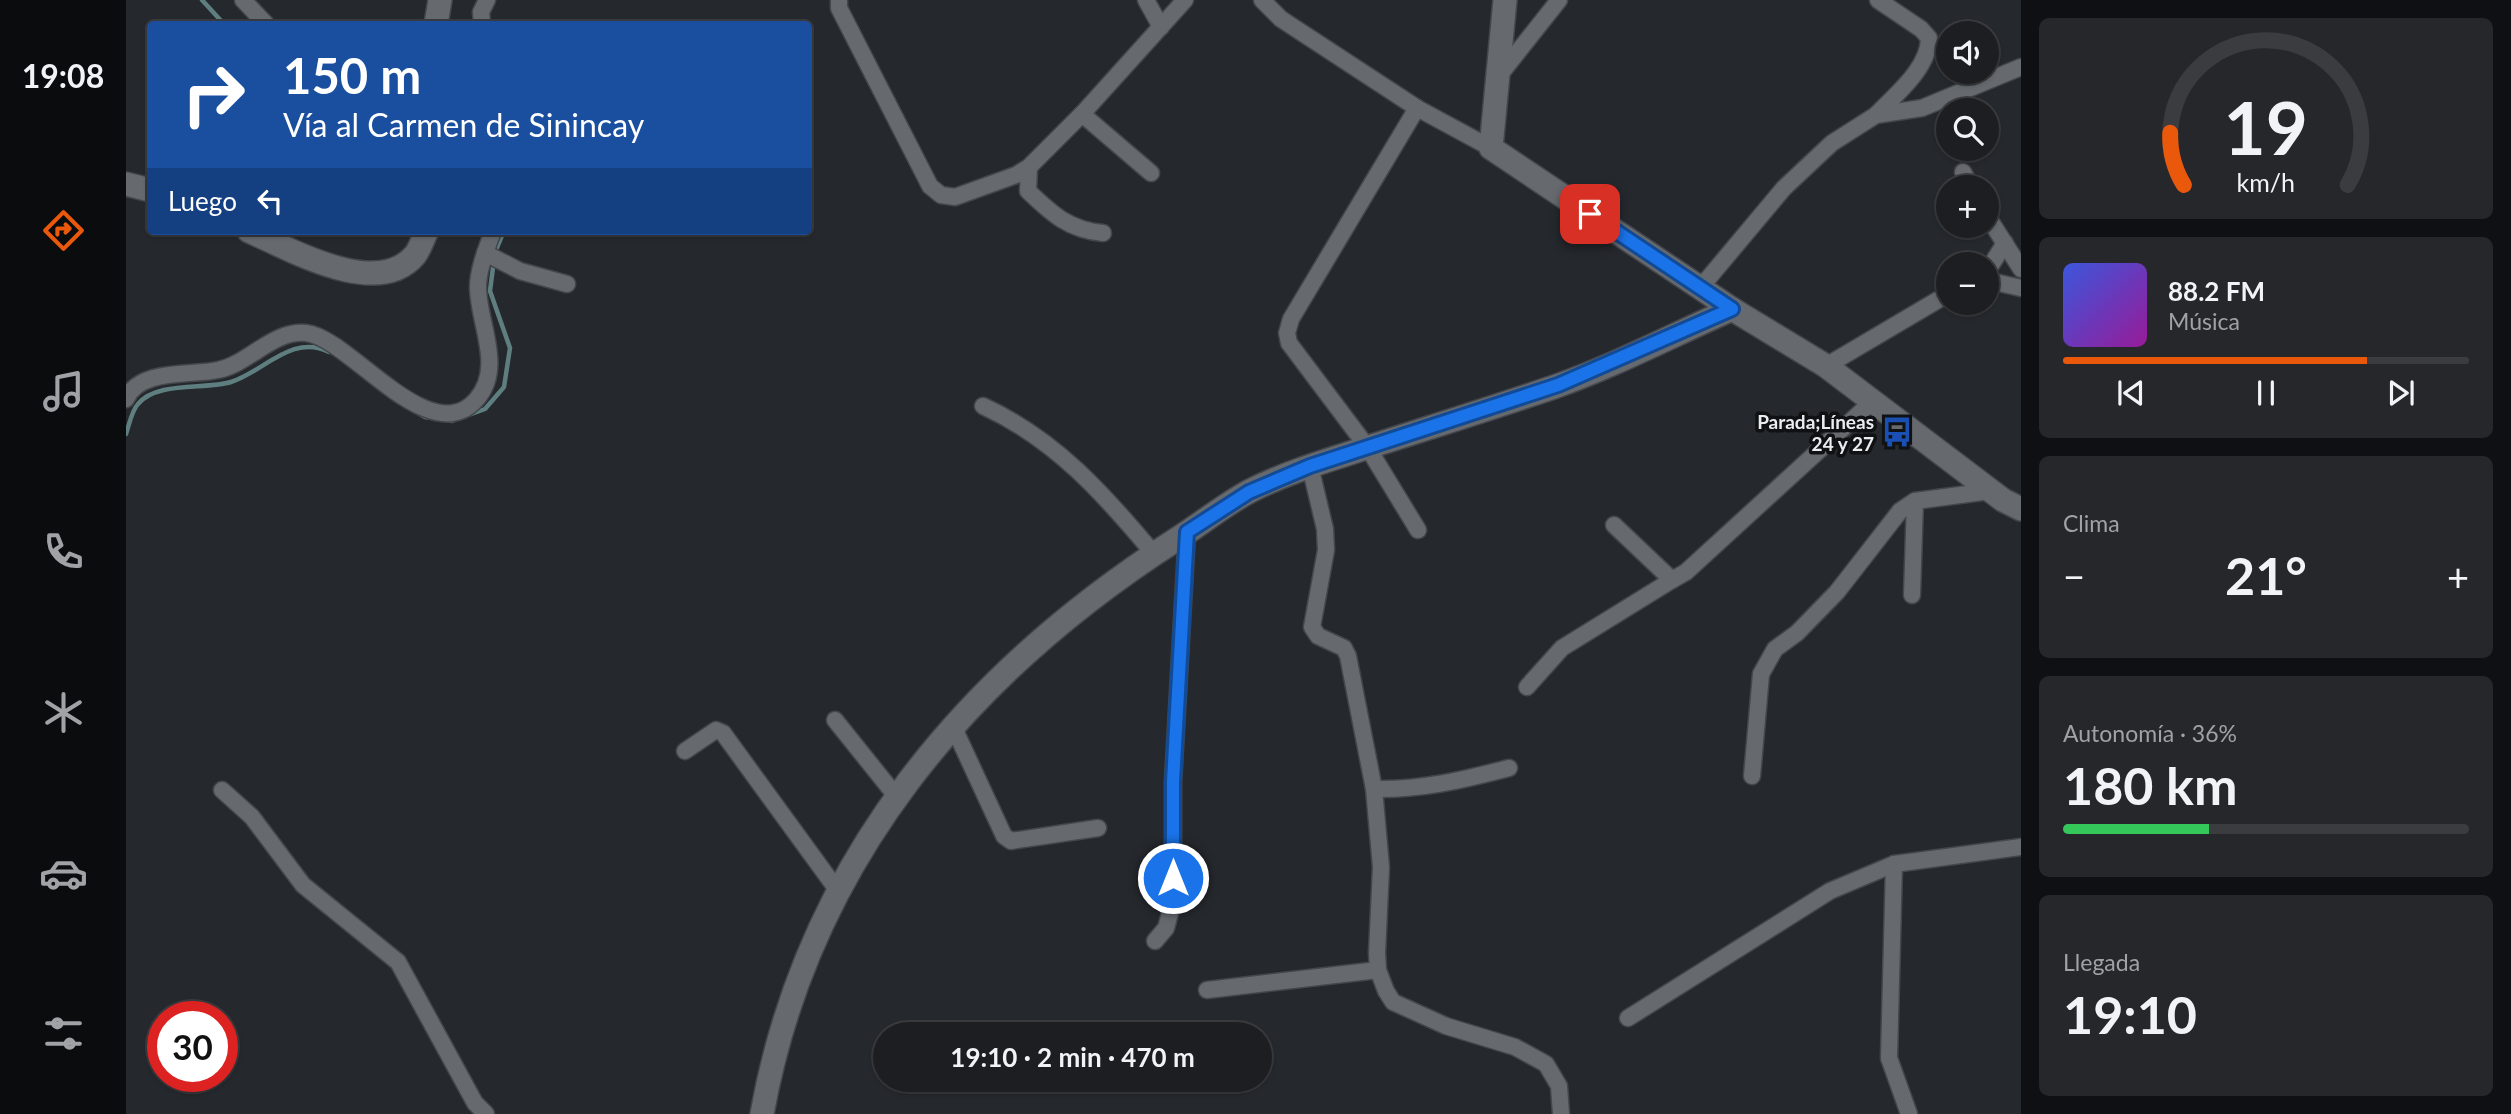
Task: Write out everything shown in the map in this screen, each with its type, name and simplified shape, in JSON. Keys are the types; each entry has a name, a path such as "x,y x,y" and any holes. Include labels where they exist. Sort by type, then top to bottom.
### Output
{"street":[{"path":"243,0 263,21"},
{"path":"436,21 440,0"},
{"path":"482,21 481,12 486,0"},
{"path":"839,0 839,8 930,186 941,195 955,197 1016,175 1029,167 1082,114 1185,0"},
{"path":"1146,0 1161,27"},
{"path":"1262,0 1280,19 1417,108 1491,148 1732,309 1826,366 1990,491 2021,509"},
{"path":"1491,148 1505,0"},
{"path":"1496,79 1559,0"},
{"path":"1701,287 1784,188 1832,143 1876,115 1929,51 1929,38 1921,29 1878,0"},
{"path":"1876,115 1922,108 2021,67"},
{"path":"1417,108 1291,319 1287,333 1289,343 1368,448 1418,530"},
{"path":"1082,114 1151,173"},
{"path":"1029,167 1028,191 1046,208 1074,228 1103,233"},
{"path":"126,184 147,189"},
{"path":"1999,234 2021,269"},
{"path":"258,235 318,261 365,274 389,272 414,256 425,235"},
{"path":"126,399 141,383 164,376 218,370 279,338 304,333 326,341 402,397 446,413 461,410 477,399 489,374 488,346 480,317 478,284 492,235"},
{"path":"1999,252 2005,243"},
{"path":"485,253 520,271 567,284"},
{"path":"1999,283 2021,288"},
{"path":"1826,366 1936,301"},
{"path":"762,1114 772,1058 793,993 838,891 896,796 993,683 1030,648 1106,586 1249,492 1310,466 1558,385 1732,309"},
{"path":"1527,687 1562,648 1686,572 1874,400"},
{"path":"983,406 1013,420 1048,443 1083,474 1154,554"},
{"path":"1310,466 1325,529 1326,550 1312,627 1318,636 1344,648 1348,656 1374,789 1381,867 1378,970 1393,1002 1446,1026 1515,1047 1546,1064 1559,1086 1561,1114"},
{"path":"1752,776 1761,674 1775,649 1789,641 1817,612 1900,510 1914,501 1990,491"},
{"path":"1912,595 1914,501"},
{"path":"1614,525 1672,580"},
{"path":"1155,941 1166,928 1173,902 1173,782 1187,532"},
{"path":"835,720 896,796"},
{"path":"954,728 1004,836 1011,841 1098,828"},
{"path":"685,751 716,730 723,733 838,891"},
{"path":"1374,789 1446,785 1509,768"},
{"path":"222,790 252,817 303,885 398,961 475,1103 486,1114"},
{"path":"1628,1018 1830,891 1894,864 2021,847"},
{"path":"1894,864 1889,1058 1909,1114"},
{"path":"1207,990 1378,970"}],"waterway":[{"path":"202,0 221,21"},
{"path":"395,400 425,417 452,421 485,409 504,387 510,348 490,291 495,252 502,235"},
{"path":"126,434 136,407 146,397 157,392 231,382 278,356 303,347 316,347 329,352"}],"place":[{"name":"Parada;Líneas 24 y 27","path":"1897,432"}],"route":[{"path":"1173,878 1173,782 1187,532 1249,492 1310,466 1558,385 1732,309 1590,214"}]}
